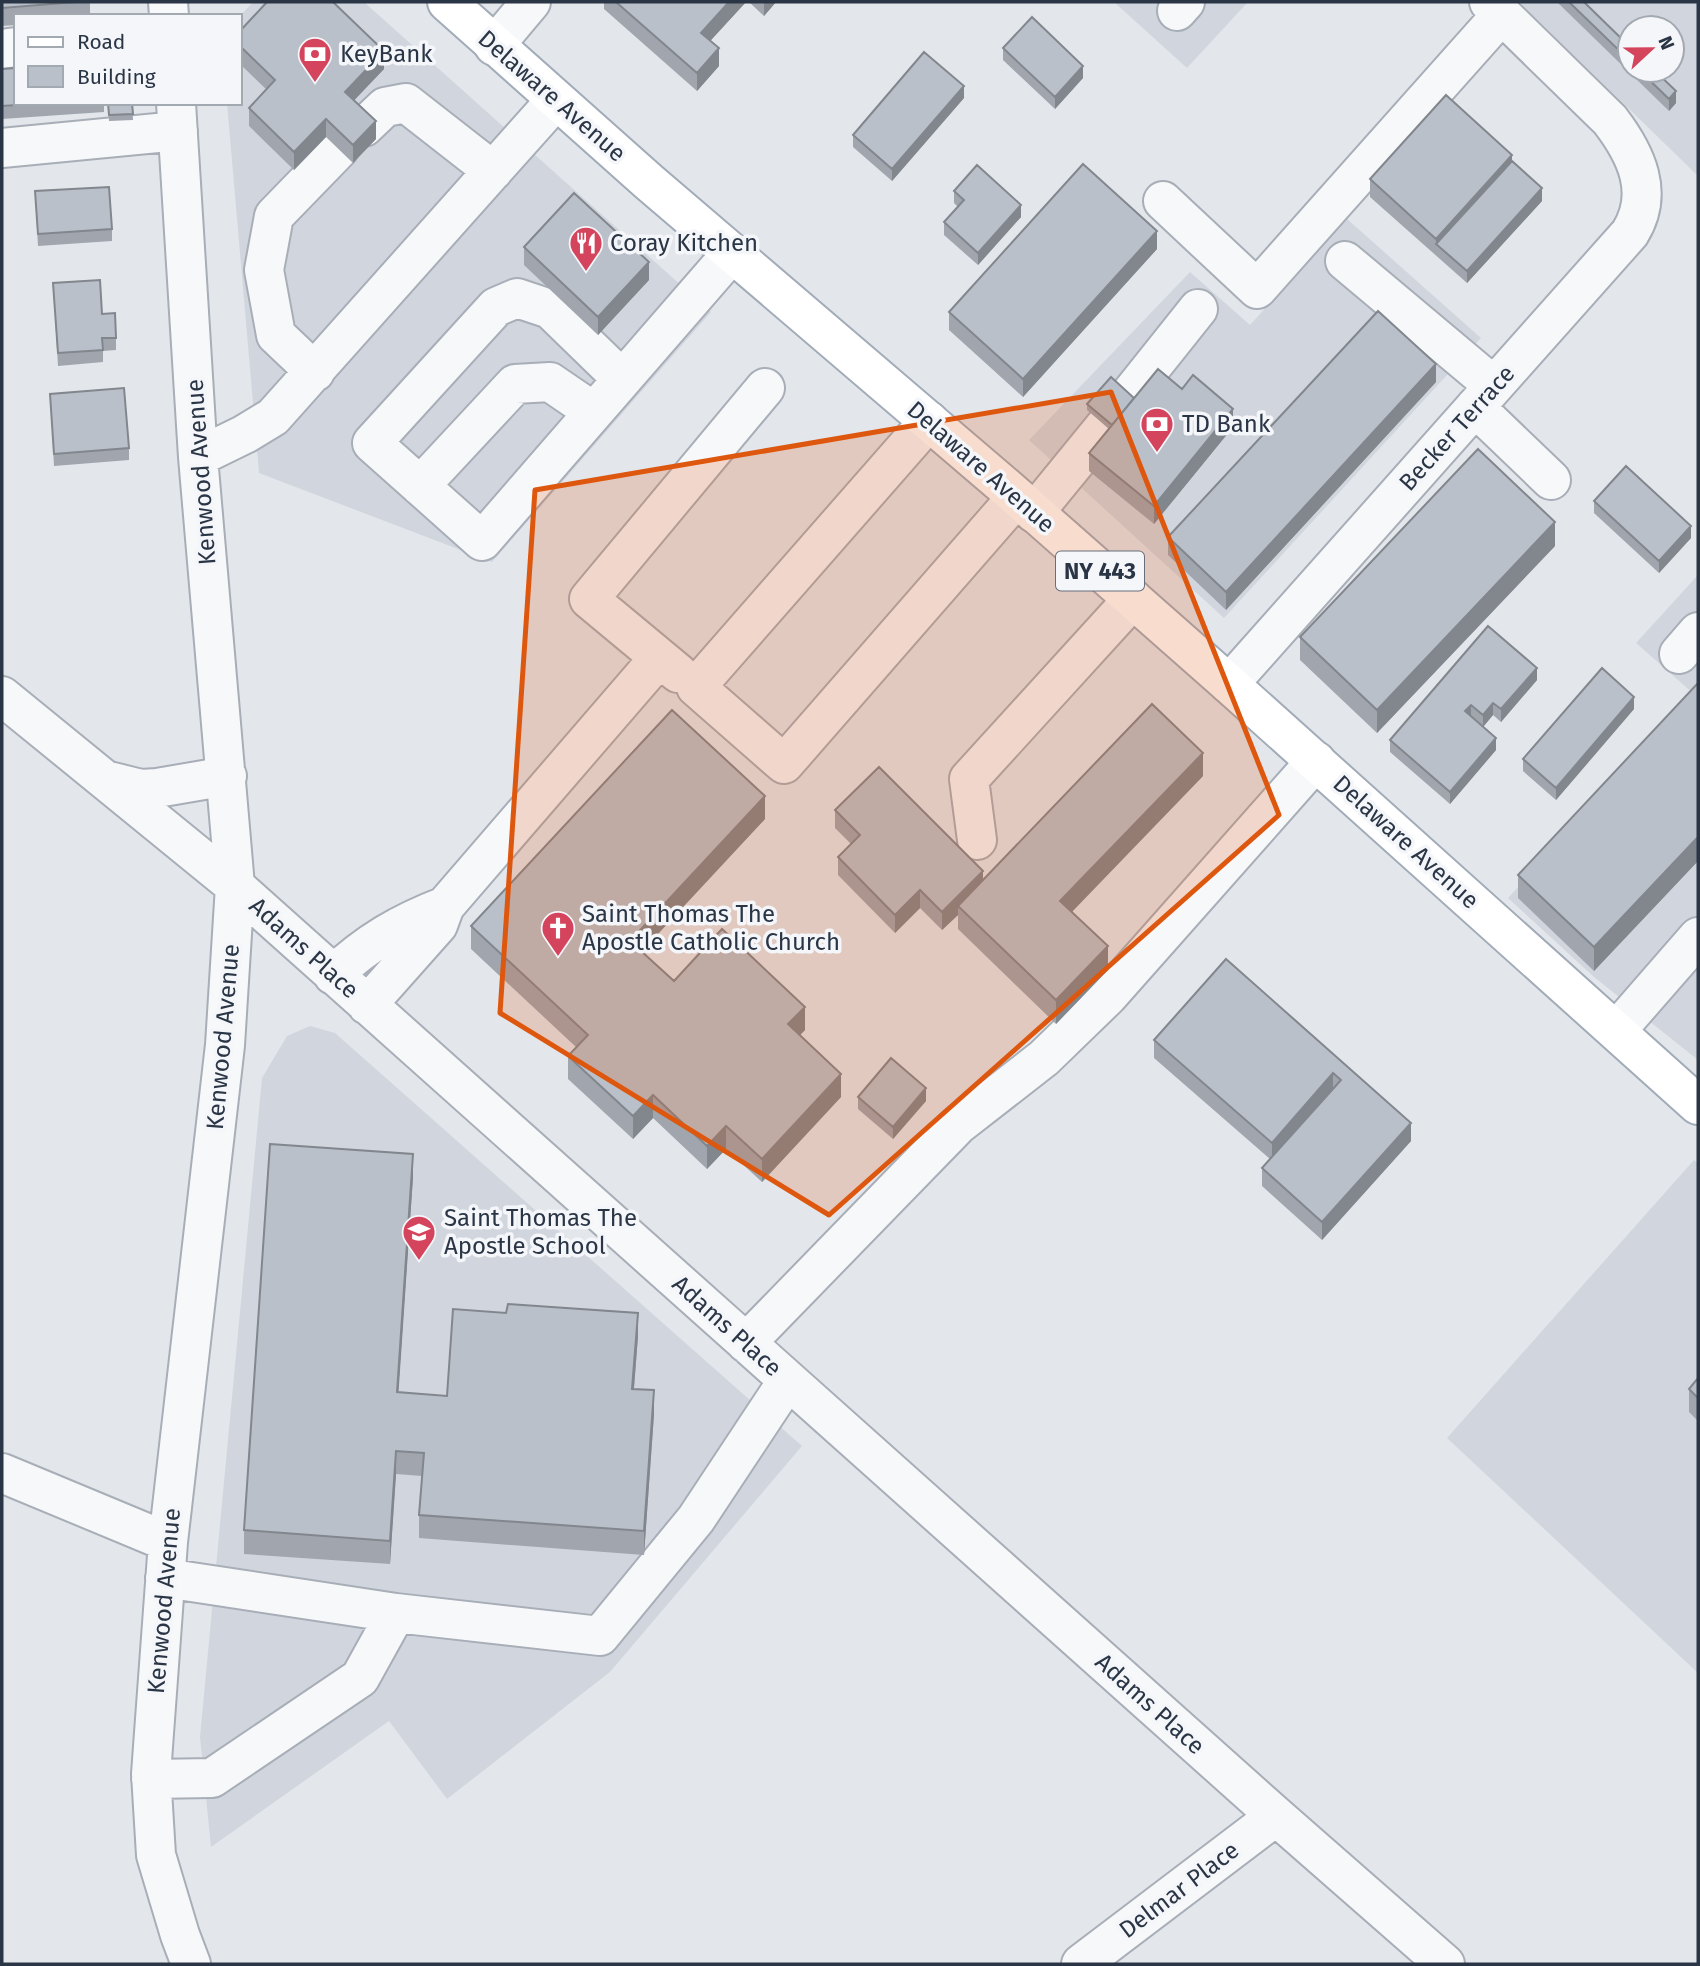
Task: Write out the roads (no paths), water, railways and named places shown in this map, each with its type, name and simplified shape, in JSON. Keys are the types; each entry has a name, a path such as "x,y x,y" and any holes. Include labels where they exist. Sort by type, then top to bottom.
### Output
{"main road":[{"name":"Delaware Avenue","path":"447,2 556,100 1133,599 1618,1030 1698,1105"}],"street":[{"path":"494,46 531,2"},
{"path":"1163,201 1257,289 1495,8"},
{"name":"Becker Terrace","path":"1229,684 1630,233 1639,219 1641,192 1634,155 1610,120 1495,8"},
{"path":"198,457 273,417 556,100"},
{"path":"315,372 276,335 264,270 274,216 385,107 406,103 494,172"},
{"path":"2,148 177,117"},
{"name":"Kenwood Avenue","path":"177,117 198,457 235,887 225,1045 166,1560 151,1779 156,1855 191,1964"},
{"path":"622,379 550,309 517,298 496,307 372,443 482,541 732,253"},
{"path":"1345,261 1485,397 1551,480"},
{"path":"765,388 589,599 784,764 1116,412 1198,310"},
{"path":"420,486 515,384 550,382 594,412"},
{"path":"696,687 929,421"},
{"path":"978,840 968,779 1133,599"},
{"path":"368,1005 438,925 445,906 659,658"},
{"name":"Adams Place","path":"2,696 235,887 1276,1816 1446,1964"},
{"path":"746,1342 958,1125 1044,1058 1108,996 1316,761"},
{"path":"106,780 141,789 227,776"},
{"path":"333,975 369,943 419,916 445,906"},
{"path":"1618,1030 1698,937"},
{"path":"2,1472 166,1560 396,1613 600,1636 696,1519 788,1380"},
{"path":"151,1779 212,1778 360,1678 396,1613"},
{"name":"Delmar Place","path":"1082,1964 1276,1816"}],"place":[{"name":"KeyBank","path":"315,84"},
{"name":"Coray Kitchen","path":"586,273"},
{"name":"TD Bank","path":"1157,454"},
{"name":"Saint Thomas The Apostle Catholic Church","path":"558,958"},
{"name":"Saint Thomas The Apostle School","path":"419,1262"}]}
